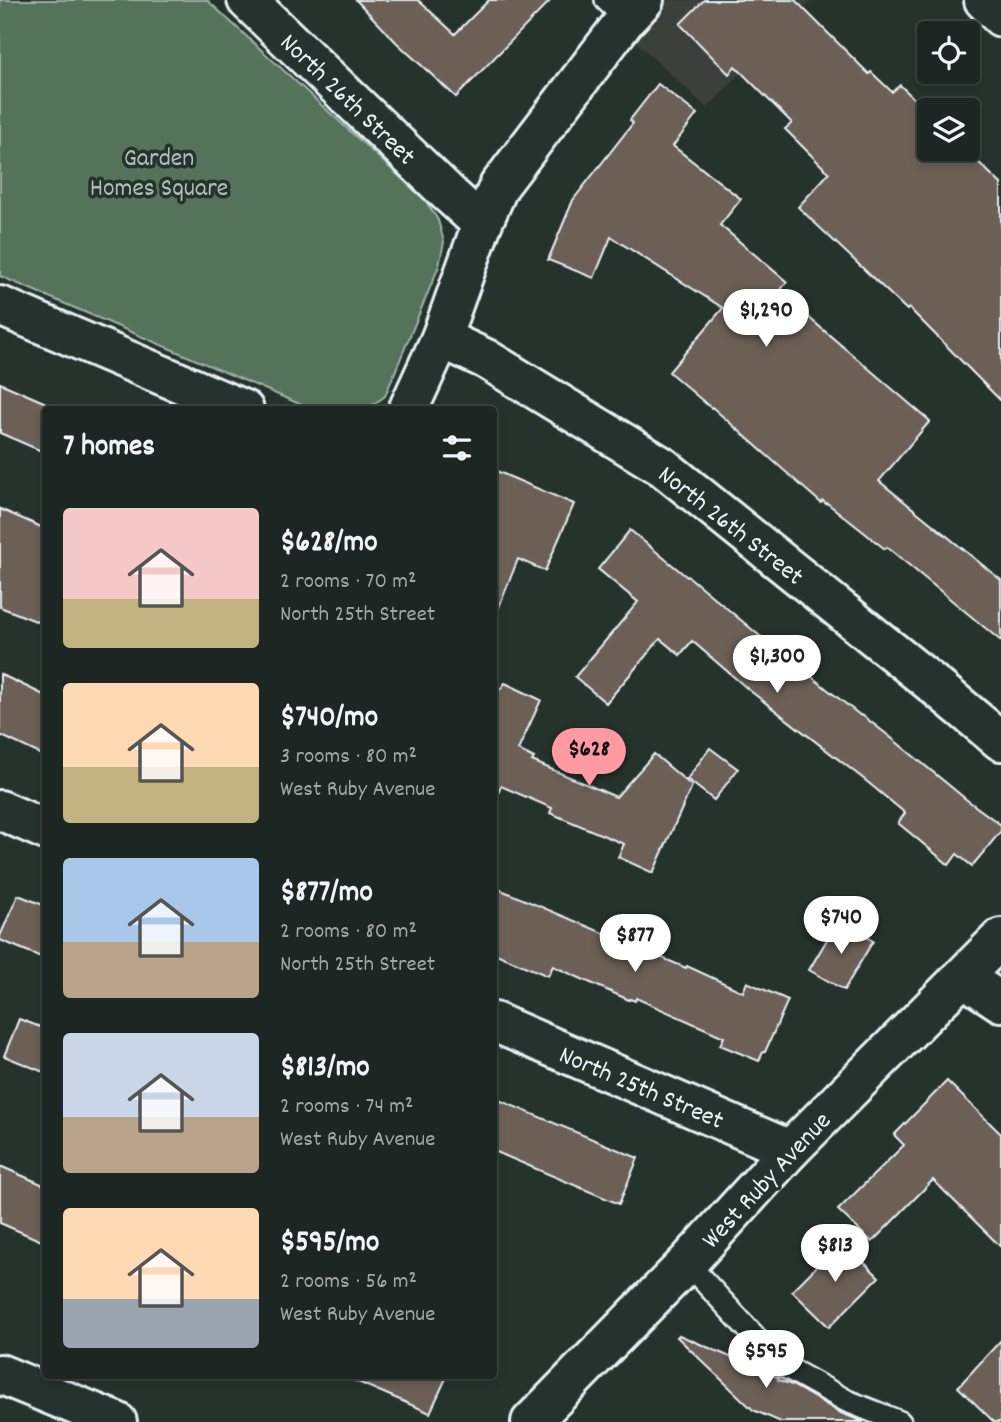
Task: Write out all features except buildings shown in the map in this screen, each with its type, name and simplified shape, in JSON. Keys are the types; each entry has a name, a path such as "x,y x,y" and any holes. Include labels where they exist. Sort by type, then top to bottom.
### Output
{"street":[{"name":"North 26th Street","path":"247,0 482,224"},
{"path":"984,0 1001,17"},
{"path":"410,406 441,338 482,224 499,186 626,6"},
{"path":"0,306 235,406"},
{"name":"North 26th Street","path":"441,338 486,359 663,467 1001,741"},
{"path":"0,810 42,828"},
{"name":"West Ruby Avenue","path":"531,1422 687,1263 790,1150 1001,938"},
{"path":"963,977 1001,1002"},
{"name":"North 25th Street","path":"497,1023 790,1150"},
{"path":"0,1374 117,1422"}],"lane":[{"path":"687,1263 786,1367 847,1401 900,1422"}],"shaded area":[{"path":"622,0 812,0 707,108 637,43"}],"green space":[{"name":"Garden Homes Square","path":"0,0 207,0 425,200 438,220 444,242 439,266 385,396 371,406 304,406 0,276"}]}
